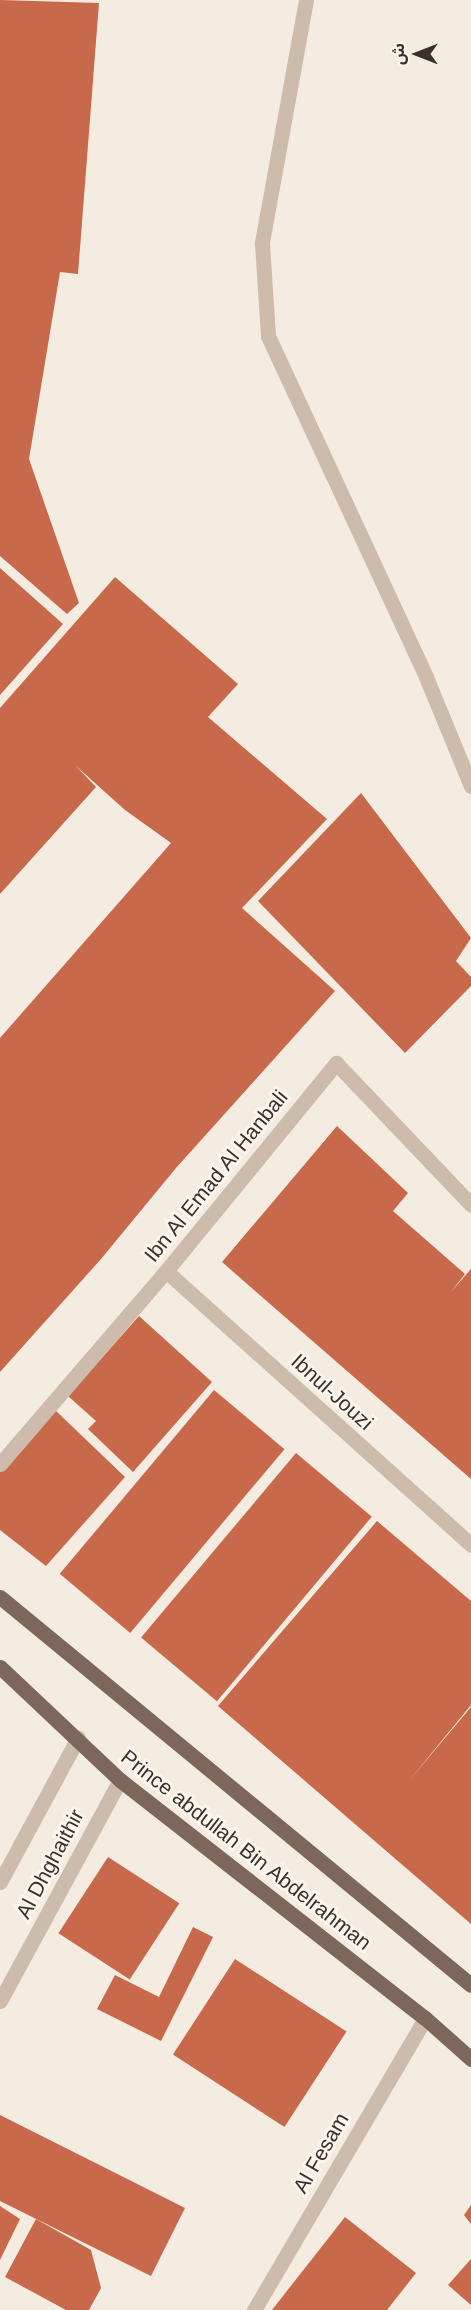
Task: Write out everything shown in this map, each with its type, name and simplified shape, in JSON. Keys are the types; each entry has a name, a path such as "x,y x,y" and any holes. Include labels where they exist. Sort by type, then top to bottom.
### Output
{"main road":[{"name":"Prince abdullah Bin Abdelrahman","path":"0,1597 471,1985"},
{"name":"Prince abdullah Bin Abdelrahman","path":"0,1667 120,1780 425,2018 471,2059"}],"street":[{"path":"306,0 262,243 268,336 426,677 471,786"},
{"name":"Ibn Al Emad Al Hanbali","path":"0,1464 166,1271 336,1063 471,1205"},
{"name":"Ibnul-Jouzi","path":"166,1271 471,1545"},
{"name":"Al Dhghaithir","path":"0,1882 78,1738"},
{"name":"Al Dhghaithir","path":"0,2001 120,1780"},
{"name":"Al Fesam","path":"254,2310 425,2018"}],"building":[{"path":"0,0 99,3 78,274 60,272 29,459 79,603 67,614 0,556"},
{"path":"0,568 63,624 0,695"},
{"path":"115,577 238,684 208,717 327,819 242,908 335,991 176,1168 101,1259 0,1372 0,1038 171,843 125,810 76,766 96,787 0,894 0,708"},
{"path":"361,793 471,938 456,961 471,977 471,986 405,1053 258,901"},
{"path":"337,1126 408,1193 393,1211 465,1274 450,1293 471,1269 471,1479 222,1262"},
{"path":"139,1316 212,1382 133,1472 88,1429 96,1421 68,1396"},
{"path":"214,1390 284,1449 130,1633 60,1574"},
{"path":"55,1410 125,1477 46,1566 0,1530 0,1470"},
{"path":"296,1453 372,1517 217,1701 141,1638"},
{"path":"377,1521 471,1601 471,1705 408,1782 471,1707 471,1924 218,1706"},
{"path":"108,1857 179,1903 130,1980 58,1933"},
{"path":"193,1927 213,1937 161,2041 97,2009 115,1975 159,1997"},
{"path":"235,1959 347,2031 284,2127 173,2055"},
{"path":"0,2115 185,2208 151,2276 0,2201"},
{"path":"471,2205 471,2224 464,2215"},
{"path":"0,2206 20,2219 0,2260"},
{"path":"345,2217 416,2273 387,2310 272,2310"},
{"path":"36,2219 91,2250 101,2288 89,2310 66,2310 5,2277"},
{"path":"471,2259 471,2305 448,2285"}]}
